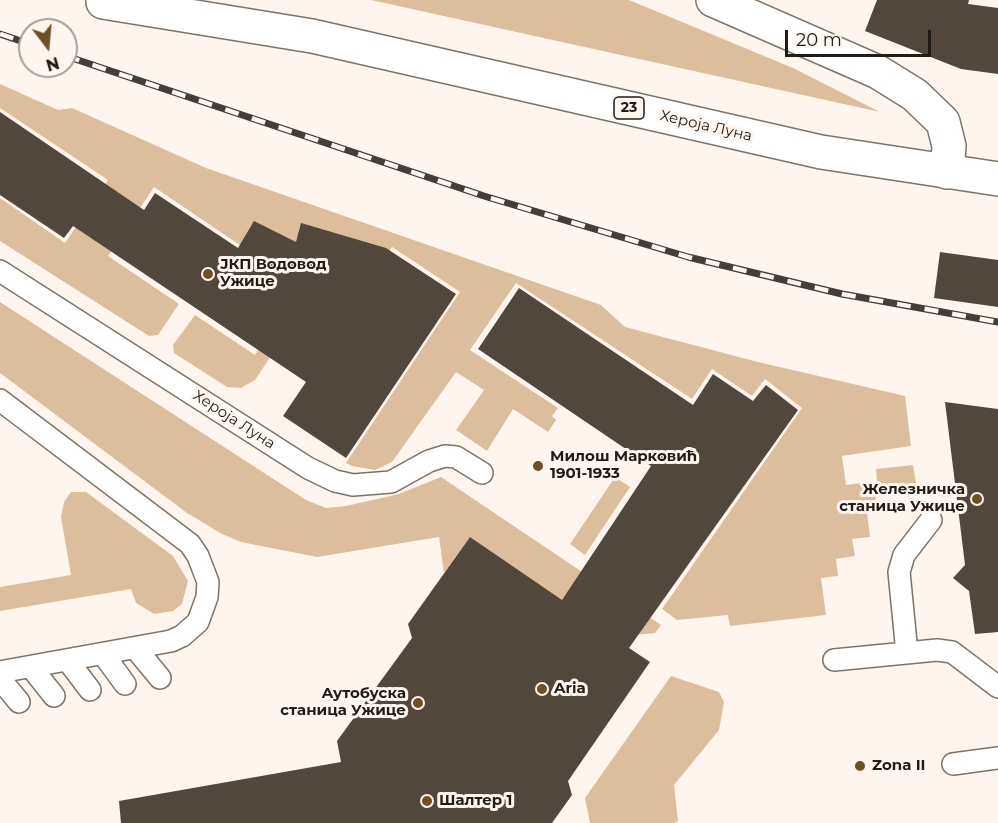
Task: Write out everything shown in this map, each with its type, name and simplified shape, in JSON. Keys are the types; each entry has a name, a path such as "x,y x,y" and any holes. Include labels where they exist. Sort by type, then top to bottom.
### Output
{"main road":[{"path":"713,0 878,72 910,91 930,106 943,122 949,146 947,172"},
{"name":"Хероја Луна","path":"102,2 312,36 821,152 998,179"}],"lane":[{"name":"Хероја Луна","path":"0,271 299,462 335,481 363,485 392,482 429,461 445,456 456,457 482,473"},
{"path":"0,400 190,544 198,556 208,582 207,597 198,622 182,636 171,641 0,672"},
{"path":"907,653 899,572 904,555 931,520"},
{"path":"136,649 160,678"},
{"path":"834,660 907,653 952,652 998,687"},
{"path":"103,654 125,684"},
{"path":"68,661 90,690"},
{"path":"31,667 54,696"},
{"path":"0,679 19,702"},
{"path":"953,764 998,758"}],"shaded area":[{"path":"371,0 629,0 793,68 880,112"},
{"path":"0,84 58,110 72,108 206,168 601,305 625,327 758,362 905,396 911,446 842,456 846,485 877,481 876,469 913,465 916,483 879,488 874,505 867,513 870,537 852,539 855,556 836,559 838,576 821,578 826,615 730,626 728,615 677,620 662,609 802,408 765,379 752,396 712,369 692,399 516,283 470,350 558,408 552,416 556,420 548,432 513,409 487,451 456,430 484,390 456,372 392,462 375,470 352,466 346,463 460,292 392,247 374,274 340,252 255,380 241,388 227,387 174,353 173,345 195,315 255,355 302,287 154,187 108,256 179,304 158,335 149,336 0,241 0,198 65,243 108,180 0,108"},
{"path":"0,302 306,500 326,508 346,506 399,494 441,477 661,625 655,633 634,635 626,646 470,537 444,573 439,537 317,557 241,542 222,534 187,513 0,373"},
{"path":"615,477 630,487 585,555 570,544"},
{"path":"71,492 86,492 173,556 188,581 182,604 173,611 154,614 136,603 131,589 0,611 0,587 71,575 61,517 64,502"},
{"path":"671,676 719,692 724,702 719,730 674,785 678,821 674,823 590,823 585,798"}],"building":[{"path":"877,0 969,0 968,4 998,8 998,74 961,69 865,31"},
{"path":"0,112 144,210 155,193 238,248 254,221 296,242 301,223 386,248 456,294 346,458 283,416 306,382 73,226 64,238 0,195"},
{"path":"940,252 998,260 998,307 934,298"},
{"path":"519,288 693,405 713,374 753,401 766,385 798,410 629,648 650,662 568,781 572,795 552,823 121,823 119,801 341,762 337,741 412,638 408,624 470,537 562,600 651,466 478,349"},
{"name":"Железничка станица Ужице","path":"945,402 998,409 998,632 975,634 969,591 953,578 965,565"}],"railway":[{"path":"0,34 18,40"},
{"path":"78,60 484,196 688,257 842,294 998,322"}],"place":[{"name":"ЈКП Водовод Ужице","path":"208,274"},
{"name":"Милош Марковић 1901-1933","path":"538,466"},
{"name":"Железничка станица Ужице","path":"977,499"},
{"name":"Aria","path":"542,689"},
{"name":"Аутобуска станица Ужице","path":"418,703"},
{"name":"Zona II","path":"860,766"},
{"name":"Шалтер 1","path":"427,801"}]}
